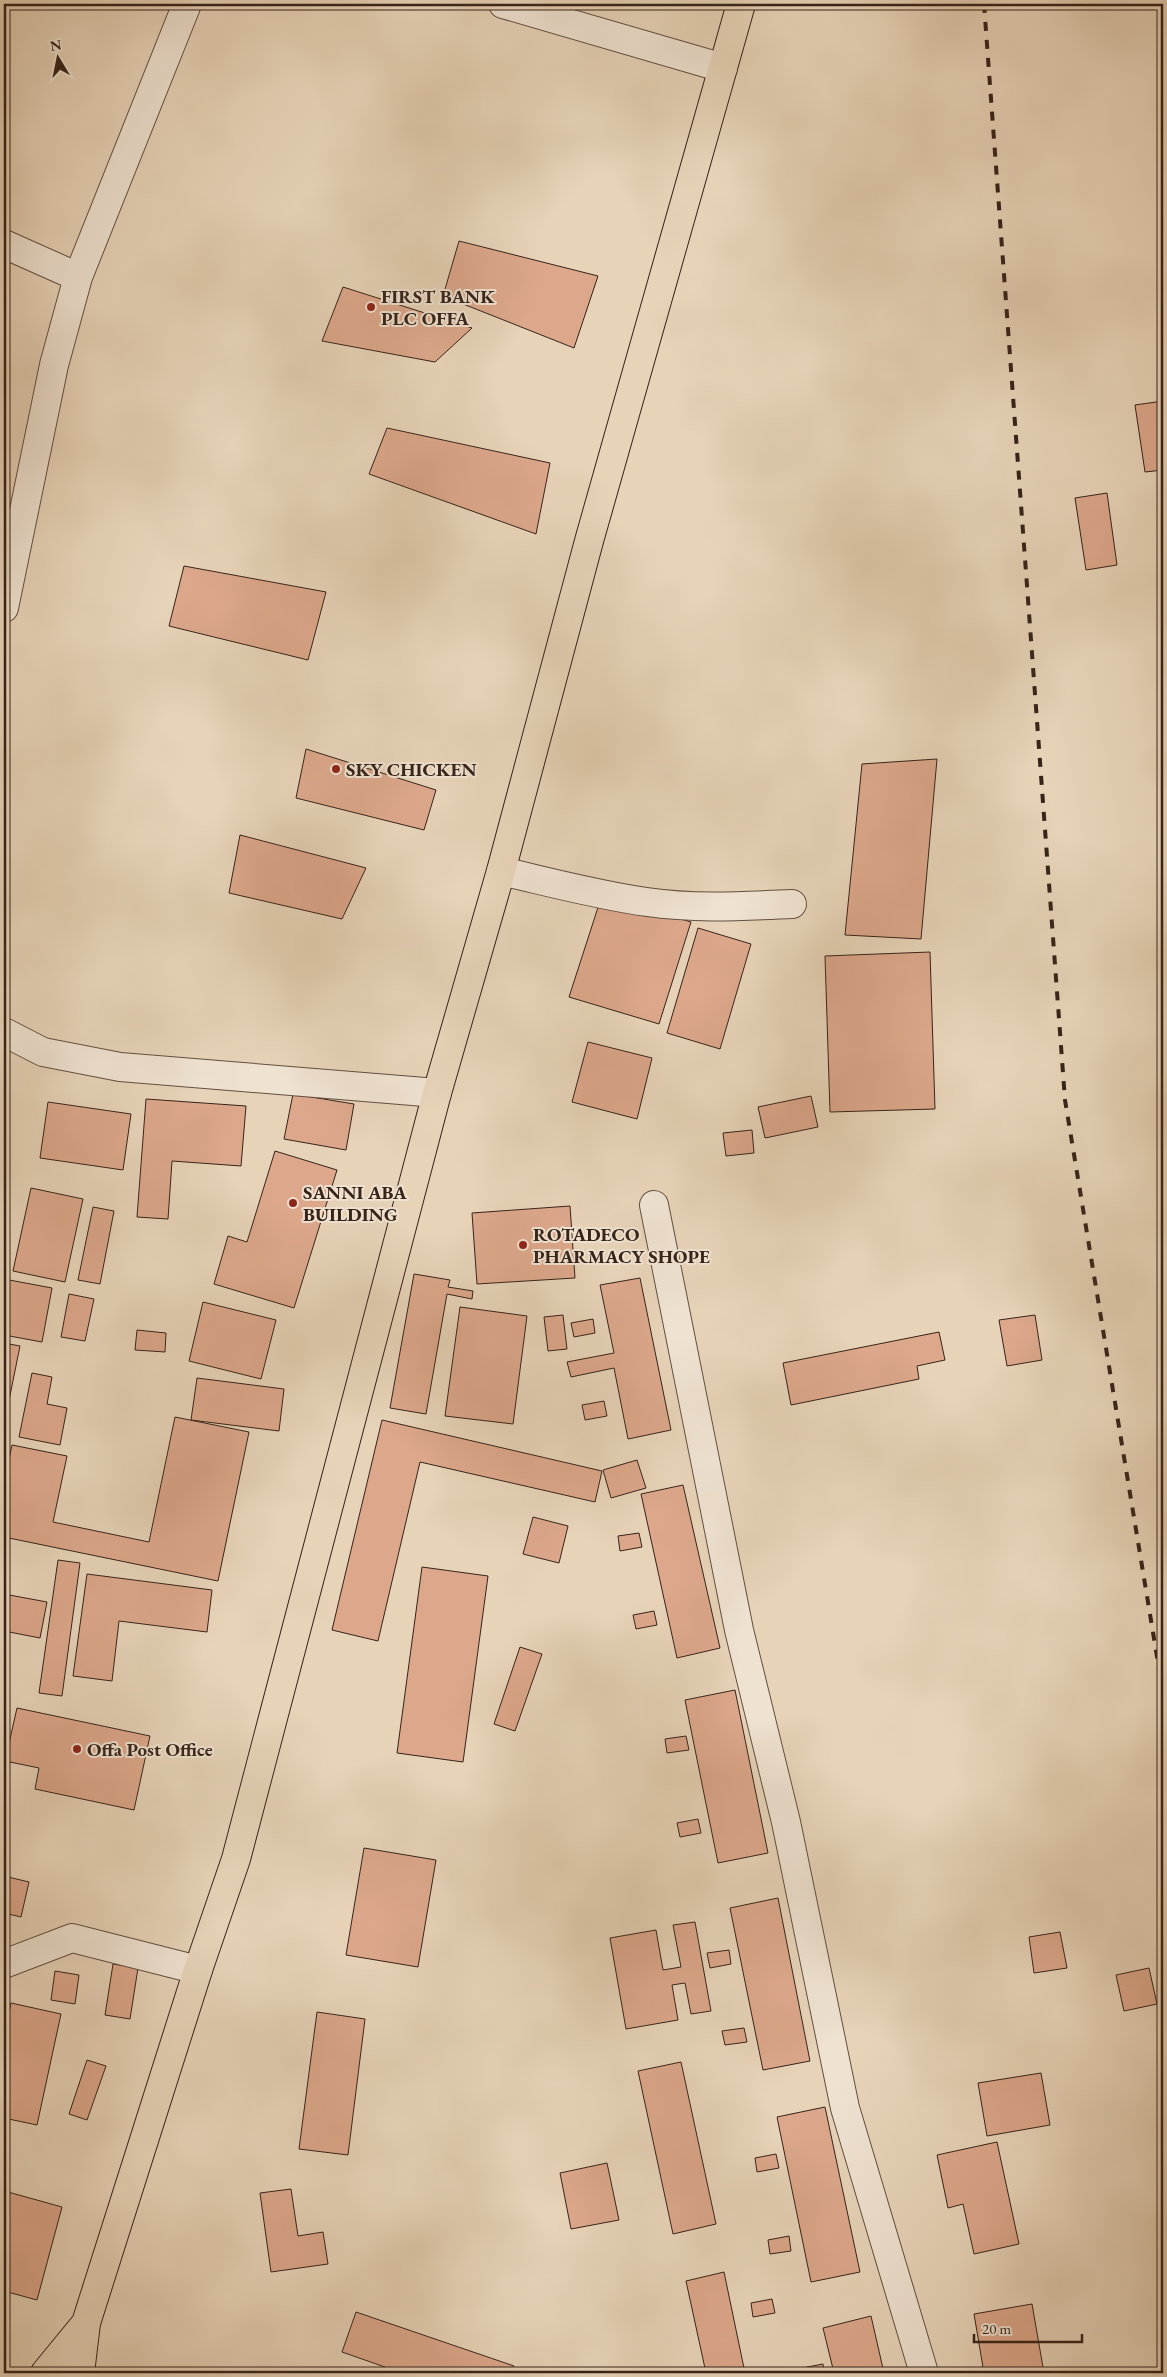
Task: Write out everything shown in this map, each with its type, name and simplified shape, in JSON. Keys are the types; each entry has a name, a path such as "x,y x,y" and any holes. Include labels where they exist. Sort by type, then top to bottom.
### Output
{"main road":[{"path":"41,2373 85,2372 86,2323 198,1970 236,1859 437,1093 501,871 592,531 742,4"},
{"path":"41,2373 86,2323"}],"street":[{"path":"4,608 54,365 78,277 187,4"},
{"path":"503,4 723,68"},
{"path":"4,244 78,277"},
{"path":"501,871 593,893 648,902 739,906 792,904"},
{"path":"4,1032 43,1052 120,1067 437,1093"},
{"path":"654,1205 739,1630 786,1822 845,2108 924,2373"},
{"path":"4,1964 72,1938 198,1970"}],"building":[{"path":"459,241 598,276 574,348 443,296"},
{"name":"FIRST BANK PLC OFFA","path":"343,287 472,328 435,362 322,341"},
{"path":"1163,401 1163,470 1145,472 1135,405"},
{"path":"387,428 550,463 536,534 369,474"},
{"path":"1107,493 1117,565 1086,570 1075,498"},
{"path":"184,566 326,592 308,660 169,626"},
{"name":"SKY CHICKEN","path":"306,749 436,790 424,830 296,798"},
{"path":"937,759 921,939 845,935 862,764"},
{"path":"240,835 366,868 342,919 229,893"},
{"path":"602,895 691,922 659,1024 569,997"},
{"path":"698,928 751,944 720,1049 667,1033"},
{"path":"930,952 935,1109 830,1112 825,956"},
{"path":"588,1042 652,1058 637,1119 572,1102"},
{"path":"293,1094 354,1104 346,1150 284,1139"},
{"path":"811,1096 818,1127 765,1138 758,1107"},
{"path":"146,1099 246,1106 241,1166 172,1161 168,1219 137,1217"},
{"path":"48,1102 131,1114 123,1170 40,1158"},
{"path":"752,1130 754,1153 726,1156 723,1133"},
{"name":"SANNI ABA BUILDING","path":"275,1151 337,1170 294,1308 214,1284 228,1236 247,1242"},
{"path":"31,1188 83,1199 65,1282 13,1271"},
{"name":"ROTADECO PHARMACY SHOPE","path":"570,1206 575,1278 477,1284 472,1213"},
{"path":"93,1207 114,1211 100,1284 78,1280"},
{"path":"414,1274 450,1280 448,1287 473,1291 472,1299 447,1294 426,1414 390,1408"},
{"path":"640,1278 671,1430 628,1439 614,1368 571,1377 567,1362 614,1353 600,1285"},
{"path":"4,1279 52,1288 42,1342 4,1335"},
{"path":"69,1294 94,1299 85,1341 61,1337"},
{"path":"203,1302 276,1320 261,1379 189,1361"},
{"path":"460,1307 527,1316 513,1424 445,1416"},
{"path":"563,1315 567,1349 548,1351 544,1317"},
{"path":"1035,1315 1042,1360 1007,1366 999,1320"},
{"path":"593,1319 595,1333 574,1337 571,1323"},
{"path":"137,1330 166,1333 165,1352 135,1350"},
{"path":"939,1332 945,1360 917,1366 919,1379 791,1405 783,1363"},
{"path":"4,1343 20,1346 4,1425"},
{"path":"32,1373 52,1377 47,1404 67,1408 60,1445 19,1437"},
{"path":"197,1378 284,1389 279,1431 191,1420"},
{"path":"604,1401 607,1416 585,1420 582,1405"},
{"path":"175,1417 249,1432 218,1581 4,1537 4,1483 12,1445 67,1456 53,1522 149,1542"},
{"path":"382,1420 602,1471 595,1502 420,1462 378,1641 332,1630"},
{"path":"637,1460 646,1488 611,1498 603,1470"},
{"path":"683,1485 720,1648 677,1658 641,1494"},
{"path":"533,1517 568,1526 559,1563 523,1554"},
{"path":"639,1533 642,1547 620,1551 618,1536"},
{"path":"58,1560 80,1563 62,1696 39,1693"},
{"path":"422,1567 488,1576 463,1762 397,1753"},
{"path":"87,1574 212,1590 207,1632 119,1621 112,1681 73,1676"},
{"path":"4,1594 47,1602 40,1638 4,1631"},
{"path":"654,1611 657,1625 636,1629 633,1615"},
{"path":"520,1647 542,1654 515,1731 494,1724"},
{"path":"735,1690 768,1853 718,1863 685,1700"},
{"name":"Offa Post Office","path":"17,1708 150,1736 134,1810 35,1789 39,1768 5,1761"},
{"path":"686,1736 689,1750 667,1753 665,1739"},
{"path":"698,1819 701,1833 680,1837 677,1823"},
{"path":"364,1848 436,1860 418,1967 346,1955"},
{"path":"4,1876 29,1882 21,1917 4,1913"},
{"path":"778,1898 810,2061 763,2070 730,1908"},
{"path":"695,1922 711,2011 691,2014 685,1983 672,1985 678,2020 626,2029 610,1938 656,1930 663,1970 681,1967 673,1925"},
{"path":"1060,1932 1067,1968 1034,1973 1029,1937"},
{"path":"729,1950 731,1964 710,1968 707,1953"},
{"path":"113,1964 138,1968 130,2019 105,2015"},
{"path":"1149,1968 1157,2004 1124,2011 1116,1975"},
{"path":"55,1971 79,1975 75,2004 51,2000"},
{"path":"11,2003 61,2014 37,2125 4,2118 4,2036"},
{"path":"317,2012 365,2019 348,2155 299,2149"},
{"path":"744,2028 747,2042 725,2045 722,2031"},
{"path":"87,2060 106,2066 87,2120 69,2114"},
{"path":"681,2062 716,2224 673,2234 638,2071"},
{"path":"1041,2073 1050,2125 987,2136 978,2083"},
{"path":"825,2107 860,2272 811,2282 777,2117"},
{"path":"997,2142 1019,2244 974,2254 963,2204 948,2208 937,2155"},
{"path":"776,2154 779,2168 757,2172 755,2158"},
{"path":"607,2163 619,2220 571,2229 560,2173"},
{"path":"291,2189 298,2236 323,2232 328,2264 271,2272 260,2193"},
{"path":"8,2192 62,2207 37,2300 4,2291 4,2206"},
{"path":"789,2236 791,2251 770,2254 768,2240"},
{"path":"724,2272 745,2373 706,2373 686,2281"},
{"path":"772,2299 775,2313 753,2317 751,2303"},
{"path":"1032,2304 1044,2373 984,2373 974,2314"},
{"path":"356,2312 514,2366 511,2373 402,2373 342,2352"},
{"path":"871,2316 884,2373 834,2373 823,2328"},
{"path":"823,2364 824,2373 803,2373 802,2368"}],"railway":[{"path":"984,4 1065,1100 1163,1693"}],"place":[{"name":"FIRST BANK PLC OFFA","path":"371,307"},
{"name":"SKY CHICKEN","path":"336,769"},
{"name":"SANNI ABA BUILDING","path":"293,1203"},
{"name":"ROTADECO PHARMACY SHOPE","path":"523,1245"},
{"name":"Offa Post Office","path":"77,1749"}]}
